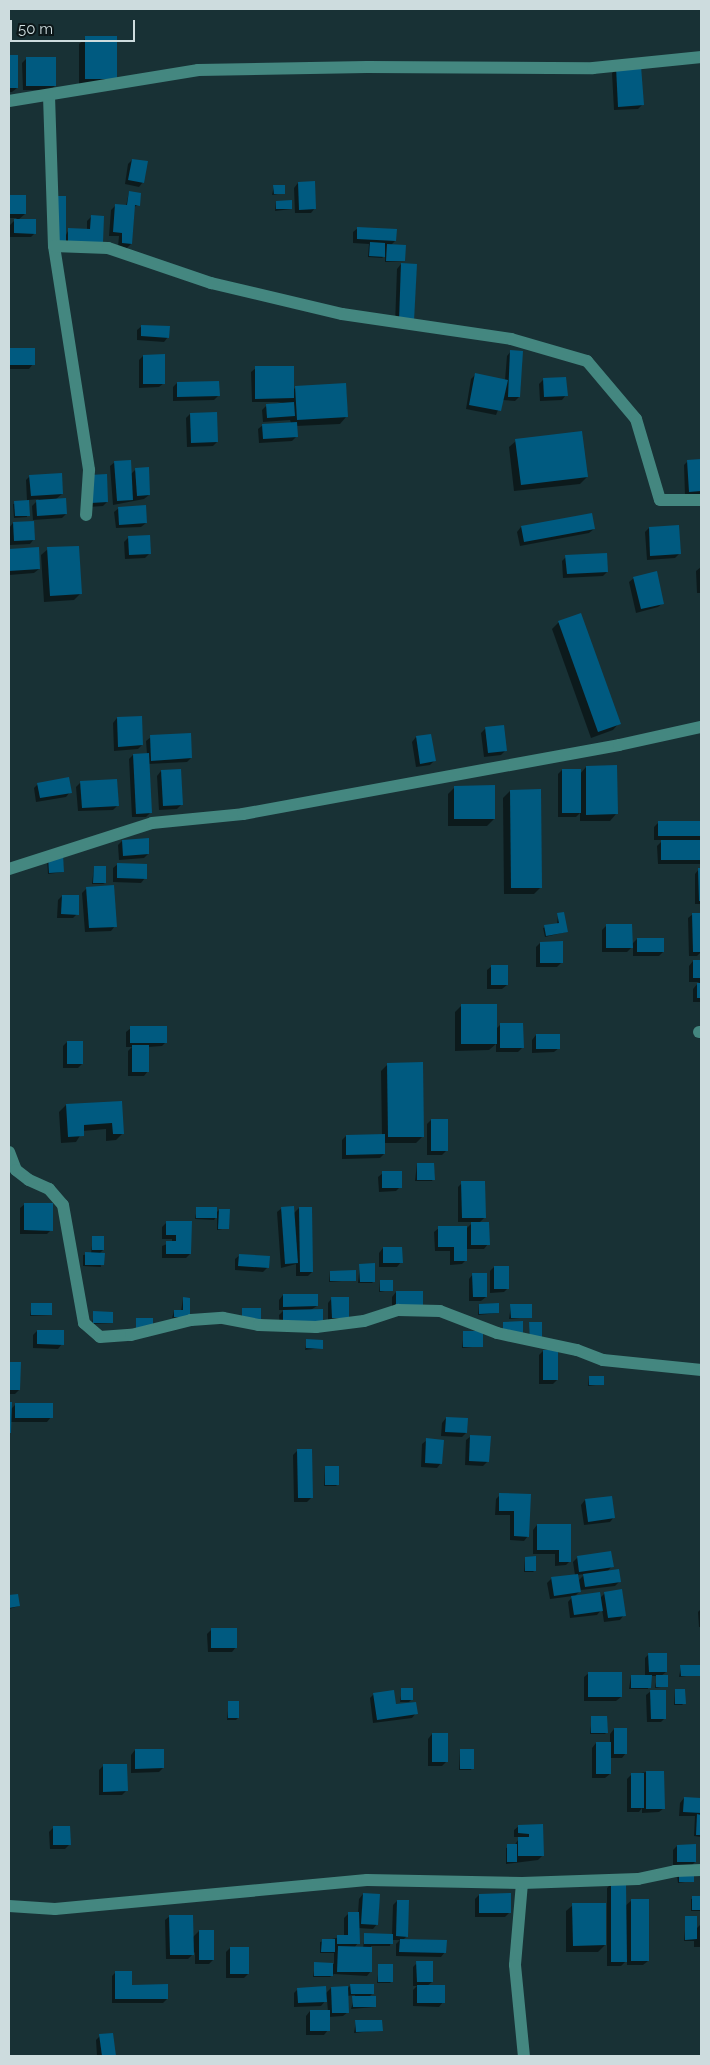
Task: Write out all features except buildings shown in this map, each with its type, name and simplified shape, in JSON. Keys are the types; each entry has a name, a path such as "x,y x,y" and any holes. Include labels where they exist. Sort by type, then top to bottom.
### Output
{"street":[{"path":"9,101 49,96 198,70 367,67 593,68 701,57"},
{"path":"49,96 54,246 89,470 86,515"},
{"path":"54,246 108,248 212,283 342,314 511,338 587,361 636,419 660,500 701,500"},
{"path":"9,869 99,838 132,832 152,823 243,814 619,745 701,727"},
{"path":"9,1152 16,1170 29,1180 49,1190 63,1205 84,1324 100,1337 131,1335 191,1320 223,1318 259,1325 316,1327 364,1321 398,1310 440,1311 497,1334 577,1350 603,1360 701,1370"},
{"path":"9,1906 55,1909 366,1880 522,1883 638,1879 675,1871 701,1870"},
{"path":"522,1883 515,1966 524,2056"}]}
